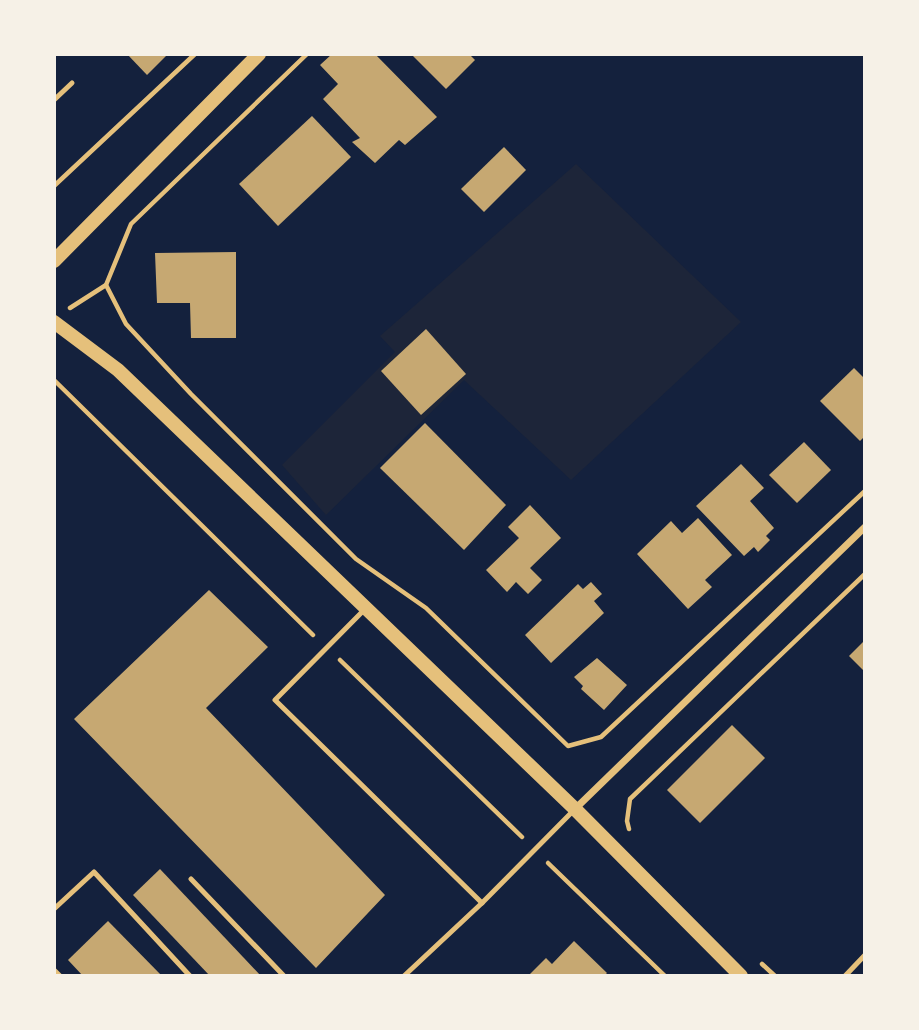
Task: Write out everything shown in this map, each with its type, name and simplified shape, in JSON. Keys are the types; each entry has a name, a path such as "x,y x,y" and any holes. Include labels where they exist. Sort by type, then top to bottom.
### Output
{"main road":[{"path":"54,261 259,54"},
{"path":"59,317 118,370 575,809 741,976"}],"street":[{"path":"575,809 865,527"}],"lane":[{"path":"54,100 72,83"},
{"path":"366,608 275,700 482,903"},
{"path":"404,976 482,903 575,809"},
{"path":"54,909 94,872 190,976"},
{"path":"191,879 284,976"},
{"path":"845,976 865,955"},
{"path":"54,970 60,976"}],"path":[{"path":"54,186 195,54"},
{"path":"59,317 106,285 131,224 307,54"},
{"path":"106,285 126,324 191,394 356,559 426,608 568,746 601,737 865,491"},
{"path":"54,380 664,976"},
{"path":"630,799 865,573"}],"shaded area":[{"path":"576,164 741,322 571,480 464,380 326,515 282,465 395,352 380,336"}],"building":[{"path":"127,54 168,54 147,75"},
{"path":"332,54 375,54 437,117 405,145 399,140 375,163 352,142 360,138 323,99 338,84 320,65"},
{"path":"411,54 469,54 475,60 446,89"},
{"path":"312,116 351,157 278,226 239,184"},
{"path":"504,147 526,170 484,212 461,189"},
{"path":"236,252 236,338 191,338 190,303 157,303 155,253"},
{"path":"426,329 466,374 421,415 381,371"},
{"path":"854,368 865,379 865,436 860,441 820,401"},
{"path":"425,423 506,505 464,550 380,468"},
{"path":"804,442 831,470 797,503 769,475"},
{"path":"741,464 764,488 750,501 774,528 766,536 770,540 758,552 754,547 744,556 696,506"},
{"path":"530,505 561,538 530,568 542,580 528,594 516,582 507,592 486,570 519,538 508,527"},
{"path":"698,518 732,555 705,580 712,587 688,609 637,554 671,521 682,533"},
{"path":"591,582 602,594 594,601 604,613 551,663 525,635 578,584 583,589"},
{"path":"209,590 268,647 206,708 385,895 316,968 74,719"},
{"path":"865,640 865,672 849,656"},
{"path":"597,658 627,685 604,710 581,689 583,686 574,677"},
{"path":"732,725 765,758 700,823 667,790"},
{"path":"160,869 261,976 210,976 133,895"},
{"path":"108,921 162,976 83,976 68,960"},
{"path":"574,941 607,973 604,976 528,976 546,958 552,964"}]}
